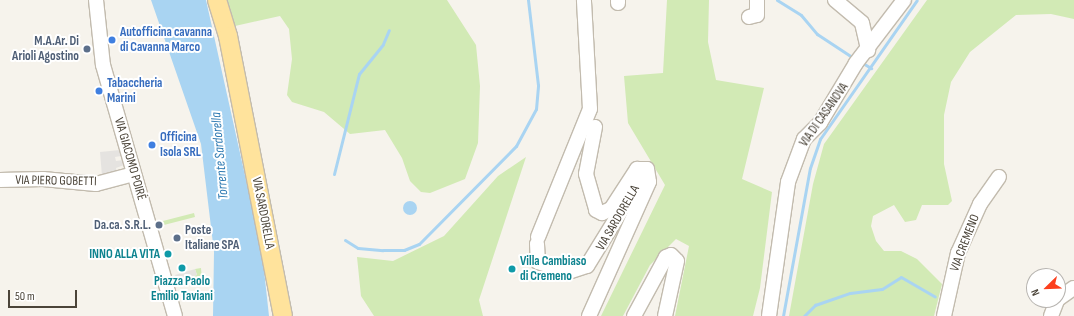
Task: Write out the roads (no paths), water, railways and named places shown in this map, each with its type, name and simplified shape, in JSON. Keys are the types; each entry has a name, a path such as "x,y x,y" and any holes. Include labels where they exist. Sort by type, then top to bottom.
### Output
{"main road":[{"name":"VIA SARDORELLA","path":"218,0 243,111 283,316"}],"street":[{"name":"VIA GIACOMO POIRÈ","path":"96,0 104,65 134,174 171,290 175,316"},
{"name":"VIA SARDORELLA","path":"584,0 590,109 537,240 538,262 568,272 587,266 640,180 649,182 589,316"},
{"path":"749,17 757,16 758,0"},
{"path":"835,0 862,23 868,50"},
{"name":"VIA DI CASANOVA","path":"769,316 788,182 795,160 804,139 820,123 868,50 904,0"},
{"path":"594,128 586,174 596,210 602,213 611,209 637,169 647,169 649,182"},
{"name":"VIA PIERO GOBETTI","path":"0,180 43,179 96,184 134,174"},
{"name":"VIA CREMENO","path":"944,316 958,252 980,204 999,177"},
{"path":"634,316 666,257 671,255 677,261 664,316"}],"water":[{"name":"Torrente Sardorella","path":"151,0 206,0 262,252 269,316 213,316 214,252 201,144"},
{"path":"410,201 415,203 417,208 415,213 410,215 405,213 403,208 405,203"}],"waterway":[{"path":"345,240 358,248 383,250 404,250 419,244 516,146 536,109 538,85 528,0"},
{"path":"777,0 801,15 817,34 855,59"},
{"path":"783,316 810,168 820,139 917,0"},
{"path":"334,174 359,74 383,44 389,30"},
{"path":"861,62 871,68"},
{"path":"804,316 815,305 850,293 882,289 901,277 935,297"}],"place":[{"name":"Autofficina cavanna di Cavanna Marco","path":"112,40"},
{"name":"M.A.Ar. Di Arioli Agostino","path":"87,49"},
{"name":"Tabaccheria Marini","path":"99,91"},
{"name":"Officina Isola SRL","path":"152,145"},
{"name":"Da.ca. S.R.L.","path":"159,225"},
{"name":"Poste Italiane SPA","path":"177,238"},
{"name":"INNO ALLA VITA","path":"168,254"},
{"name":"Piazza Paolo Emilio Taviani","path":"182,268"},
{"name":"Villa Cambiaso di Cremeno","path":"512,269"}]}
